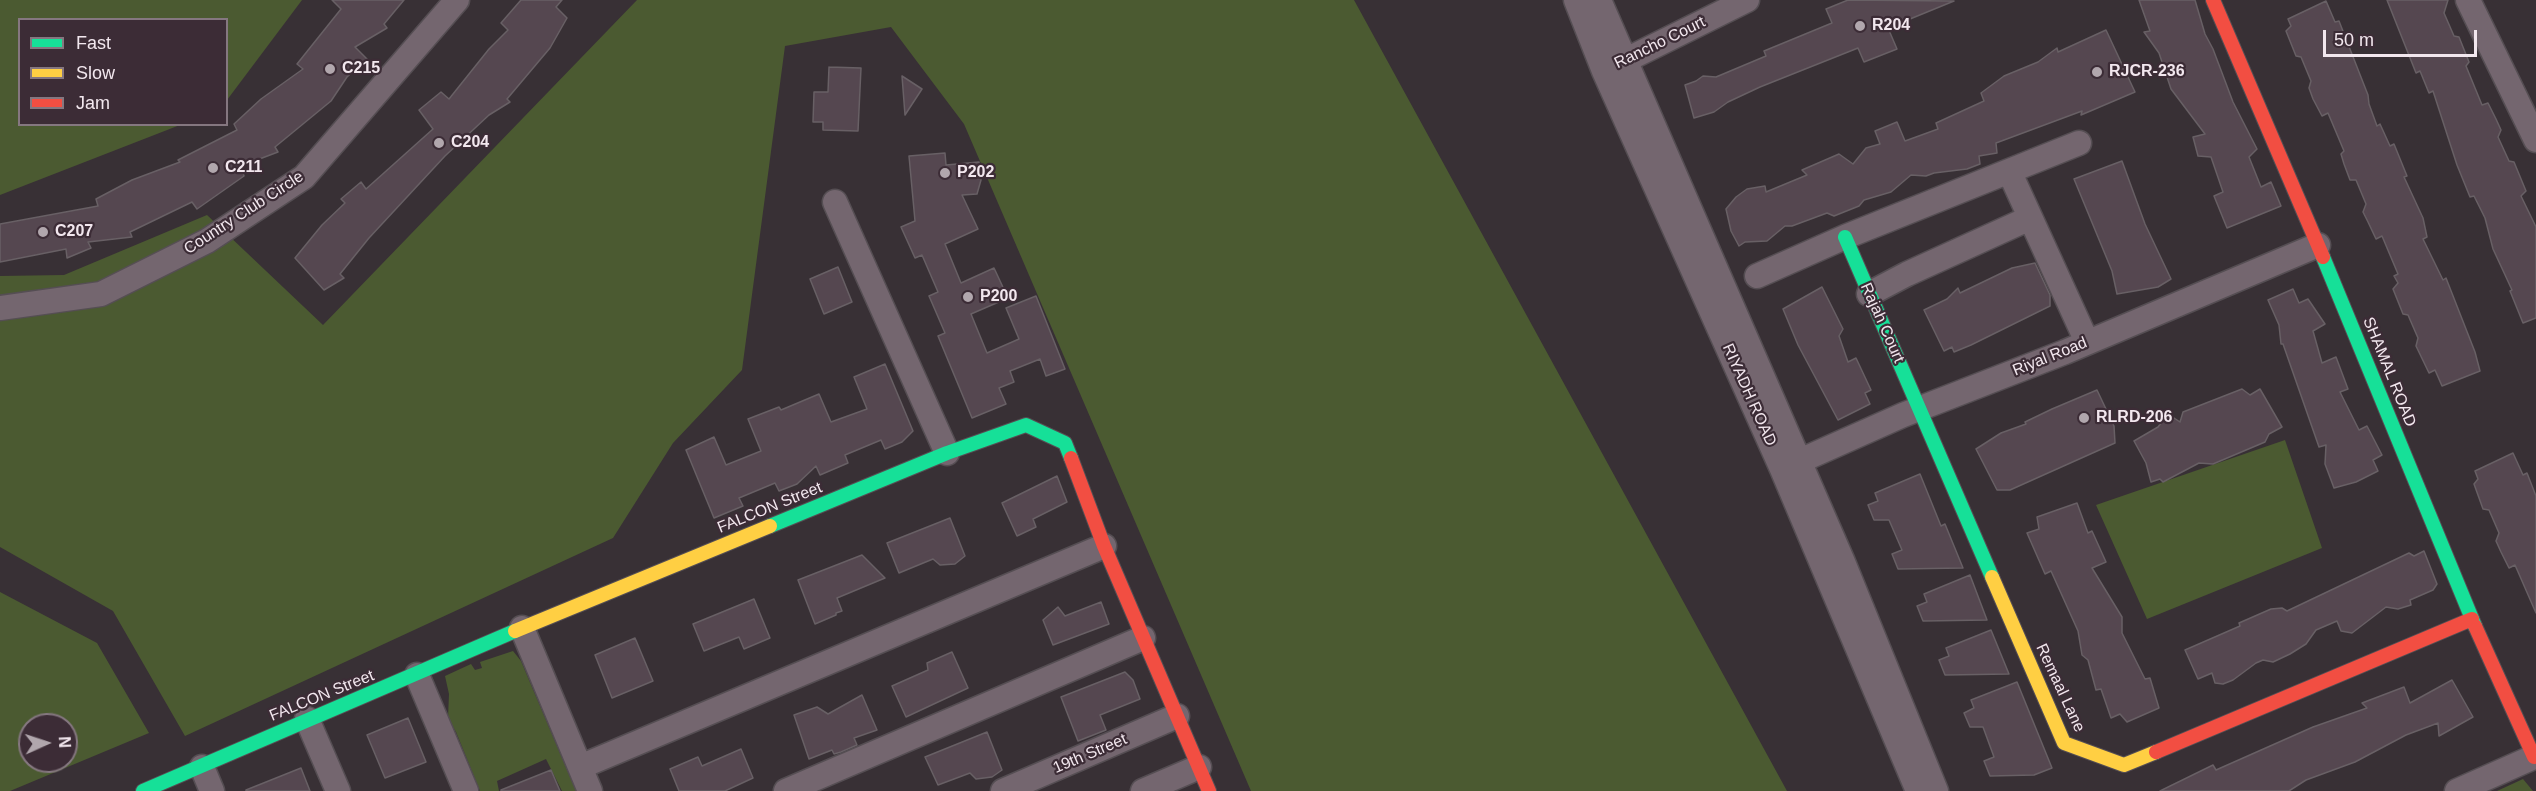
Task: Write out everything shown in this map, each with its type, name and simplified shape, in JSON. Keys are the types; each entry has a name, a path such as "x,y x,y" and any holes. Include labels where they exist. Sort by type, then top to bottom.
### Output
{"street":[{"name":"Country Club Circle","path":"0,308 102,294 207,241 304,177 457,0"},
{"name":"RIYADH ROAD","path":"1576,0 1604,70 1790,465 1843,562 1936,791"},
{"name":"RIYADH ROAD","path":"1599,0 1714,262 1917,791"},
{"name":"Rancho Court","path":"1604,70 1748,0"},
{"path":"2468,0 2535,136"},
{"name":"SHAMAL ROAD","path":"2216,1 2472,619 2535,757"},
{"path":"1757,276 1845,237 2010,173 2079,143"},
{"path":"2010,173 2087,342"},
{"path":"836,201 947,453"},
{"path":"1869,294 1917,269 2030,218"},
{"name":"Rajah Court","path":"1845,237 1919,409"},
{"name":"Riyal Road","path":"1790,465 1919,409 2087,342 2318,244"},
{"name":"Remaal Lane","path":"1919,409 2064,743 2124,765 2472,619"},
{"name":"FALCON Street","path":"143,791 522,628 947,453 1026,425 1065,443 1104,546 1209,791"},
{"path":"580,767 1104,546"},
{"path":"522,628 590,791"},
{"path":"786,791 1143,638"},
{"path":"417,675 466,791"},
{"name":"19th Street","path":"1003,791 1177,716"},
{"path":"307,719 338,791"},
{"path":"2457,791 2535,757"},
{"path":"202,766 212,791"},
{"path":"1143,791 1199,768"}],"green space":[{"path":"0,0 302,0 228,99 228,18 18,18 18,126 177,126 0,195"},
{"path":"637,0 1354,0 1787,791 1251,791 964,124 891,27 785,46 742,370 673,443 613,538 185,736 113,611 0,547 0,276 64,275 207,215 323,325"},
{"path":"2285,440 2322,548 2147,619 2096,505"},
{"path":"0,592 97,643 149,733 78,763 78,713 18,713 18,773 53,773 10,791 0,791"},
{"path":"513,651 521,661 576,791 562,791 546,759 497,781 499,791 480,791 448,718 449,694 445,676 471,664 475,670 482,668 480,662"},
{"path":"2523,779 2533,791 2497,791"}],"building":[{"path":"332,0 404,0 384,24 387,28 355,47 367,59 347,77 331,101 275,147 278,152 241,166 244,176 197,209 192,202 130,232 132,237 88,242 91,248 67,258 66,249 0,262 0,224 98,206 96,199 132,180 180,162 178,160 237,130 234,124 261,99 303,69 297,64 341,9"},
{"path":"521,0 562,0 556,7 567,18 550,48 507,99 510,102 489,115 445,156 369,238 340,274 344,278 324,290 295,258 322,225 345,203 341,199 361,182 366,189 433,129 419,110 441,92 449,99 489,49 508,30 501,23"},
{"path":"1848,0 1954,1 1888,28 1897,49 1864,62 1858,48 1760,87 1728,102 1714,112 1694,118 1685,85 1703,76 1716,77 1766,56 1764,51 1832,23 1826,9"},
{"path":"2139,0 2195,0 2205,34 2233,102 2257,149 2249,157 2261,187 2271,182 2281,206 2227,228 2214,196 2223,192 2211,157 2198,156 2193,137 2205,134 2171,89 2159,53 2144,32 2150,31"},
{"path":"2387,0 2448,0 2444,13 2454,36 2459,37 2469,62 2466,66 2482,105 2488,103 2501,130 2498,137 2509,161 2514,162 2526,191 2521,196 2536,227 2536,318 2523,323 2510,291 2512,290 2493,249 2485,218 2474,196 2470,197 2457,165 2433,91 2429,93 2420,71 2416,73"},
{"path":"2326,1 2335,22 2339,21 2368,95 2377,126 2380,124 2390,146 2394,144 2407,176 2404,177 2423,218 2427,237 2423,239 2443,280 2446,278 2475,352 2480,371 2442,386 2435,370 2429,373 2416,346 2418,338 2408,315 2403,314 2393,289 2398,283 2394,276 2398,274 2382,236 2376,239 2363,212 2366,204 2356,180 2350,180 2341,154 2344,151 2328,113 2322,116 2313,99 2309,88 2311,81 2301,57 2296,56 2286,31 2291,26 2288,19"},
{"path":"2106,30 2135,92 2081,115 2082,111 1996,143 1997,153 1979,156 1980,164 1967,169 1926,176 1911,175 1891,192 1864,200 1859,206 1834,216 1827,213 1792,226 1785,226 1767,241 1745,242 1739,246 1731,231 1726,209 1747,189 1765,186 1766,192 1807,175 1802,170 1839,154 1853,164 1866,148 1880,144 1875,131 1897,122 1905,141 1938,129 1936,123 1984,101 1981,93 2004,76 2038,62 2057,48 2058,52"},
{"path":"829,67 861,68 858,131 823,130 823,122 813,122 814,92 828,92"},
{"path":"902,76 922,89 905,115"},
{"path":"945,153 946,165 979,162 981,180 977,194 962,195 978,229 945,244 961,283 994,268 1008,298 971,314 987,353 1019,339 1006,308 1036,296 1065,369 1046,376 1040,359 1010,371 1014,382 999,388 1006,404 972,418 938,336 945,333 929,296 938,292 922,255 915,258 901,227 915,221 909,156"},
{"path":"2122,161 2145,224 2171,279 2158,287 2117,294 2112,271 2074,179"},
{"path":"2035,263 2050,295 2050,306 1971,345 1954,352 1952,347 1944,351 1924,310 1947,299 1958,288 1960,293 2012,268"},
{"path":"838,267 852,302 824,314 810,279"},
{"path":"1822,287 1843,329 1839,336 1848,362 1856,358 1871,390 1865,393 1870,404 1838,420 1798,345 1783,309"},
{"path":"2293,289 2299,303 2308,299 2325,324 2313,331 2322,363 2336,357 2348,389 2340,392 2359,430 2367,426 2382,455 2373,460 2378,471 2356,482 2334,488 2325,464 2326,445 2319,447 2283,344 2281,344 2279,325 2268,300"},
{"path":"885,364 913,431 902,442 885,449 881,440 845,455 848,463 820,475 816,466 797,484 779,491 775,483 739,498 743,506 714,518 686,450 714,437 726,465 761,451 748,419 779,407 781,410 819,394 831,422 867,409 854,377"},
{"path":"2242,389 2250,395 2260,389 2282,427 2269,434 2265,442 2213,464 2199,463 2163,482 2160,479 2151,482 2146,463 2134,441 2158,427 2168,414 2180,422 2183,412"},
{"path":"2097,390 2114,426 2115,443 2010,490 1997,490 1976,449 2001,433 2026,424 2025,422 2052,409"},
{"path":"2513,453 2523,475 2527,473 2536,496 2536,613 2515,565 2509,568 2501,552 2496,541 2499,533 2489,510 2483,509 2474,484 2478,479 2475,471"},
{"path":"1920,474 1941,526 1945,524 1963,568 1898,569 1892,554 1902,550 1889,520 1874,520 1868,505 1878,501 1875,493"},
{"path":"1057,476 1067,502 1033,519 1036,527 1017,536 1002,503"},
{"path":"2077,503 2088,533 2092,531 2106,562 2092,568 2122,617 2122,633 2145,679 2150,678 2159,708 2127,722 2120,714 2111,718 2101,689 2096,690 2088,660 2082,655 2078,631 2051,571 2045,574 2027,533 2039,529 2037,517"},
{"path":"950,518 965,556 955,564 940,565 933,559 899,573 887,543"},
{"path":"2424,551 2437,584 2433,590 2410,600 2411,605 2398,609 2386,607 2352,633 2341,631 2337,621 2316,630 2306,644 2290,654 2273,662 2263,660 2256,663 2233,680 2223,684 2215,683 2212,673 2198,679 2185,650 2240,626 2239,623 2271,609 2282,608 2287,611 2409,553 2414,556"},
{"path":"862,555 885,578 837,598 842,611 815,624 798,580"},
{"path":"1970,575 1987,620 1923,621 1917,606 1927,602 1924,594"},
{"path":"754,599 770,638 744,649 739,637 704,651 693,624"},
{"path":"1101,602 1109,624 1053,645 1043,620 1058,607 1065,616"},
{"path":"1991,630 2009,674 1945,675 1939,660 1949,656 1946,648"},
{"path":"635,638 653,681 612,698 595,655"},
{"path":"952,652 968,688 906,717 892,686 928,670 927,663"},
{"path":"1125,672 1133,680 1140,699 1100,715 1106,730 1078,741 1061,697"},
{"path":"2452,680 2473,717 2439,736 2438,723 2406,735 2355,762 2306,780 2289,791 2160,791 2213,765 2216,770 2313,727 2367,708 2362,703 2404,687 2410,703"},
{"path":"2017,682 2052,768 2034,775 1990,776 1984,761 1994,757 1983,727 1970,727 1964,713 1974,708 1971,700"},
{"path":"862,695 877,730 854,738 857,745 841,752 834,754 832,750 809,759 794,715 817,707 828,714"},
{"path":"408,718 426,762 385,778 367,735"},
{"path":"987,732 1002,770 992,777 976,779 970,773 938,785 925,757"},
{"path":"741,749 753,778 725,791 679,791 670,769 698,757 702,766"},
{"path":"301,768 310,791 246,791 246,790"},
{"path":"551,770 560,791 501,791 501,790"}],"traffic: fast":[{"path":"1845,237 1992,577"},
{"path":"2323,257 2475,626"},
{"path":"770,526 947,453 1026,425 1065,443 1071,458"},
{"path":"143,791 515,631"}],"traffic: slow":[{"path":"515,631 770,526"},
{"path":"1992,577 2064,743 2124,765 2156,752"}],"traffic: jam":[{"path":"2213,0 2323,257"},
{"path":"1071,458 1104,546 1209,791"},
{"path":"2156,752 2472,619"},
{"path":"2475,626 2534,757"}],"place":[{"name":"R204","path":"1860,26"},
{"name":"C215","path":"330,69"},
{"name":"RJCR-236","path":"2097,72"},
{"name":"C204","path":"439,143"},
{"name":"C211","path":"213,168"},
{"name":"P202","path":"945,173"},
{"name":"C207","path":"43,232"},
{"name":"P200","path":"968,297"},
{"name":"RLRD-206","path":"2084,418"}]}
